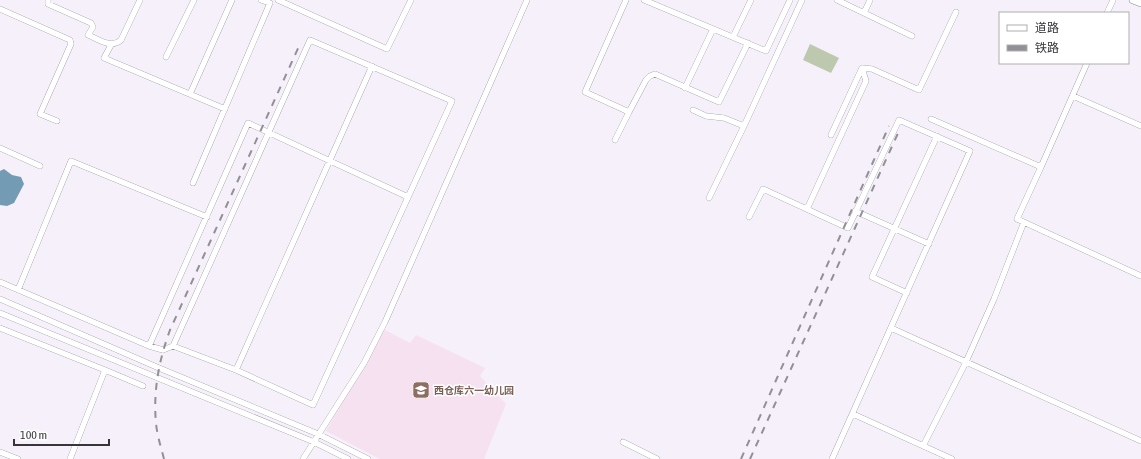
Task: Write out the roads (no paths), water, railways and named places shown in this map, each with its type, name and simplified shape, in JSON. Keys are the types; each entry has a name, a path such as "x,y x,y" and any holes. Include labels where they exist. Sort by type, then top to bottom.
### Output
{"street":[{"path":"48,0 48,4 91,23 93,27 88,35 111,45 118,43 121,40 140,0"},
{"path":"166,57 194,0"},
{"path":"190,94 232,0"},
{"path":"193,183 271,2 262,0"},
{"path":"278,0 387,49 411,0"},
{"path":"303,459 364,363 385,322 527,0"},
{"path":"626,0 585,92 604,103 629,112"},
{"path":"644,0 766,51 790,0"},
{"path":"733,37 751,0"},
{"path":"709,198 802,0"},
{"path":"837,0 912,36"},
{"path":"864,13 870,0"},
{"path":"1107,12 1113,0"},
{"path":"1133,0 1141,3"},
{"path":"0,9 70,40 71,44 40,114 57,121"},
{"path":"862,68 872,69 919,90 956,12"},
{"path":"686,88 714,29"},
{"path":"0,282 149,346 163,350 172,346 267,132 310,40 452,101 313,405 236,370 172,346"},
{"path":"615,140 646,80 650,76 655,74 719,102 748,43"},
{"path":"111,45 104,58 225,109"},
{"path":"1087,64 1017,219 1141,276"},
{"path":"236,370 372,66"},
{"path":"830,135 862,68"},
{"path":"807,209 866,81 862,68"},
{"path":"1073,96 1140,123"},
{"path":"693,110 706,116 724,118 744,126"},
{"path":"930,119 1041,167"},
{"path":"749,217 763,189 848,228 899,120 970,151 832,459"},
{"path":"149,346 248,123 408,196"},
{"path":"907,293 872,277 937,136"},
{"path":"0,148 40,166"},
{"path":"18,290 71,161 207,217"},
{"path":"855,211 929,244"},
{"path":"923,446 966,362 994,299 1024,222"},
{"path":"0,299 158,368 318,434 368,459"},
{"path":"0,313 314,442 348,459"},
{"path":"0,328 143,386"},
{"path":"891,328 1141,441"},
{"path":"70,459 105,370"},
{"path":"853,414 952,459"},
{"path":"623,442 657,459"},
{"path":"0,452 18,459"}],"water":[{"path":"4,169 12,175 21,177 24,184 14,203 7,206 0,205 0,171"}],"railway":[{"path":"164,459 157,428 155,399 160,364 166,341 300,44"},
{"path":"741,459 889,126"},
{"path":"750,459 899,131"}],"place":[{"name":"西仓库六一幼儿园","path":"421,390"}]}
